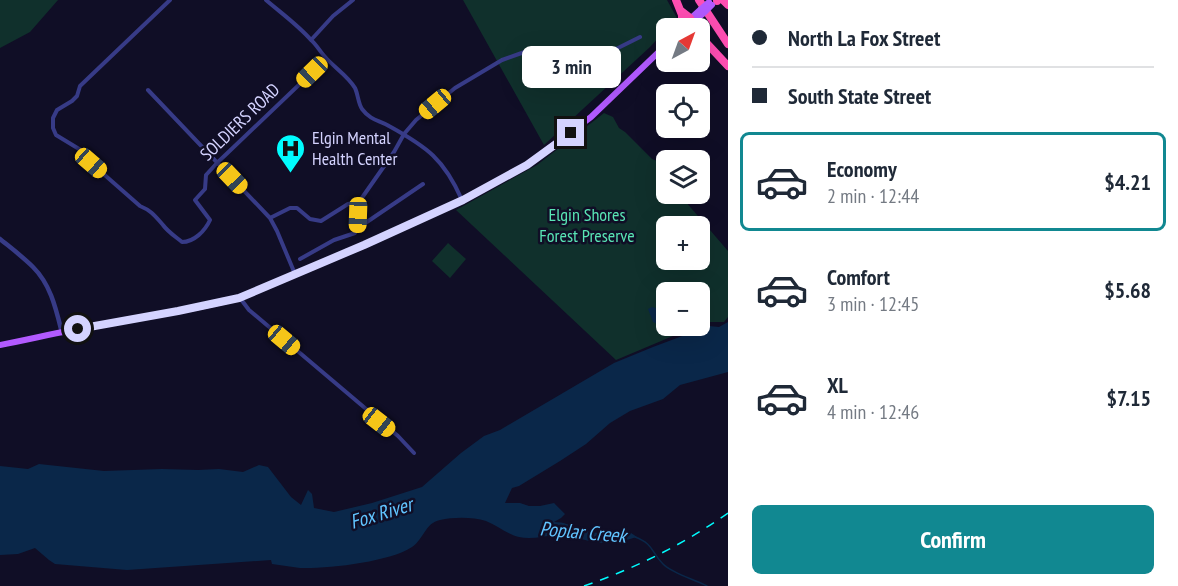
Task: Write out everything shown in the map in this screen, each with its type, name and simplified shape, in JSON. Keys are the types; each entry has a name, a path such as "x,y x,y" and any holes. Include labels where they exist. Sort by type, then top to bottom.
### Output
{"highway":[{"path":"676,0 684,18"},
{"path":"713,1 728,34"},
{"path":"701,7 728,44"},
{"path":"710,47 728,66"}],"main road":[{"path":"701,7 713,1"},
{"path":"0,345 239,298 364,245 463,200 527,165 598,111 656,55"}],"street":[{"name":"SOLDIERS ROAD","path":"170,0 80,86 77,96 72,101 57,110 53,118 53,128 56,135 84,152 91,163 140,206 156,216 182,242 189,242 207,227 210,220 195,201 205,189 206,175 326,59"},
{"path":"266,0 311,40 326,59 343,74 355,88 361,109 375,121 384,122 404,134 437,159 447,170 463,200"},
{"path":"311,40 333,16 353,0"},
{"path":"358,228 358,202 394,152 404,134 416,120 455,88 502,60 530,50 606,54 640,37"},
{"path":"148,90 270,218 278,231 295,274"},
{"path":"300,258 334,240 355,233 358,228 423,184"},
{"path":"270,218 290,208 297,208 310,219 321,221 348,204 358,202"},
{"path":"0,239 34,267 45,282 54,302 62,333"},
{"path":"239,298 249,310 398,436 414,453"}],"green space":[{"path":"0,0 58,0 30,32 0,48"},
{"path":"463,0 667,0 677,18 656,18 656,41 544,145"},
{"name":"Elgin Shores Forest Preserve","path":"604,113 613,117 619,128 656,161 656,204 688,204 698,216 656,216 656,270 710,270 710,230 728,251 728,317 724,322 710,322 710,282 656,282 656,336 673,336 616,360 456,210 537,165"},
{"path":"448,243 466,259 450,278 432,261"}],"water":[{"path":"656,308 656,323 653,322 648,309"},
{"name":"Fox River","path":"728,322 728,372 680,385 663,399 630,411 610,423 586,444 560,461 512,488 505,503 540,506 554,503 565,514 554,522 598,533 631,533 637,537 606,543 562,535 524,538 510,534 486,521 457,518 431,524 416,544 389,557 358,564 325,567 297,568 272,564 271,560 127,570 55,564 35,548 18,554 0,555 0,466 28,469 39,464 104,471 219,469 243,472 259,465 268,467 291,497 301,505 308,490 312,494 314,508 334,512 422,487 484,436 500,430 614,363 682,336 710,336 710,326 719,327"}],"waterway":[{"name":"Poplar Creek","path":"635,537 649,545 667,568 707,586"}],"railway":[{"path":"584,586 659,554 728,513"}],"place":[{"name":"Elgin Mental Health Center","path":"291,174"}],"route":[{"path":"78,329 239,298 463,200 527,165 571,133"}]}
